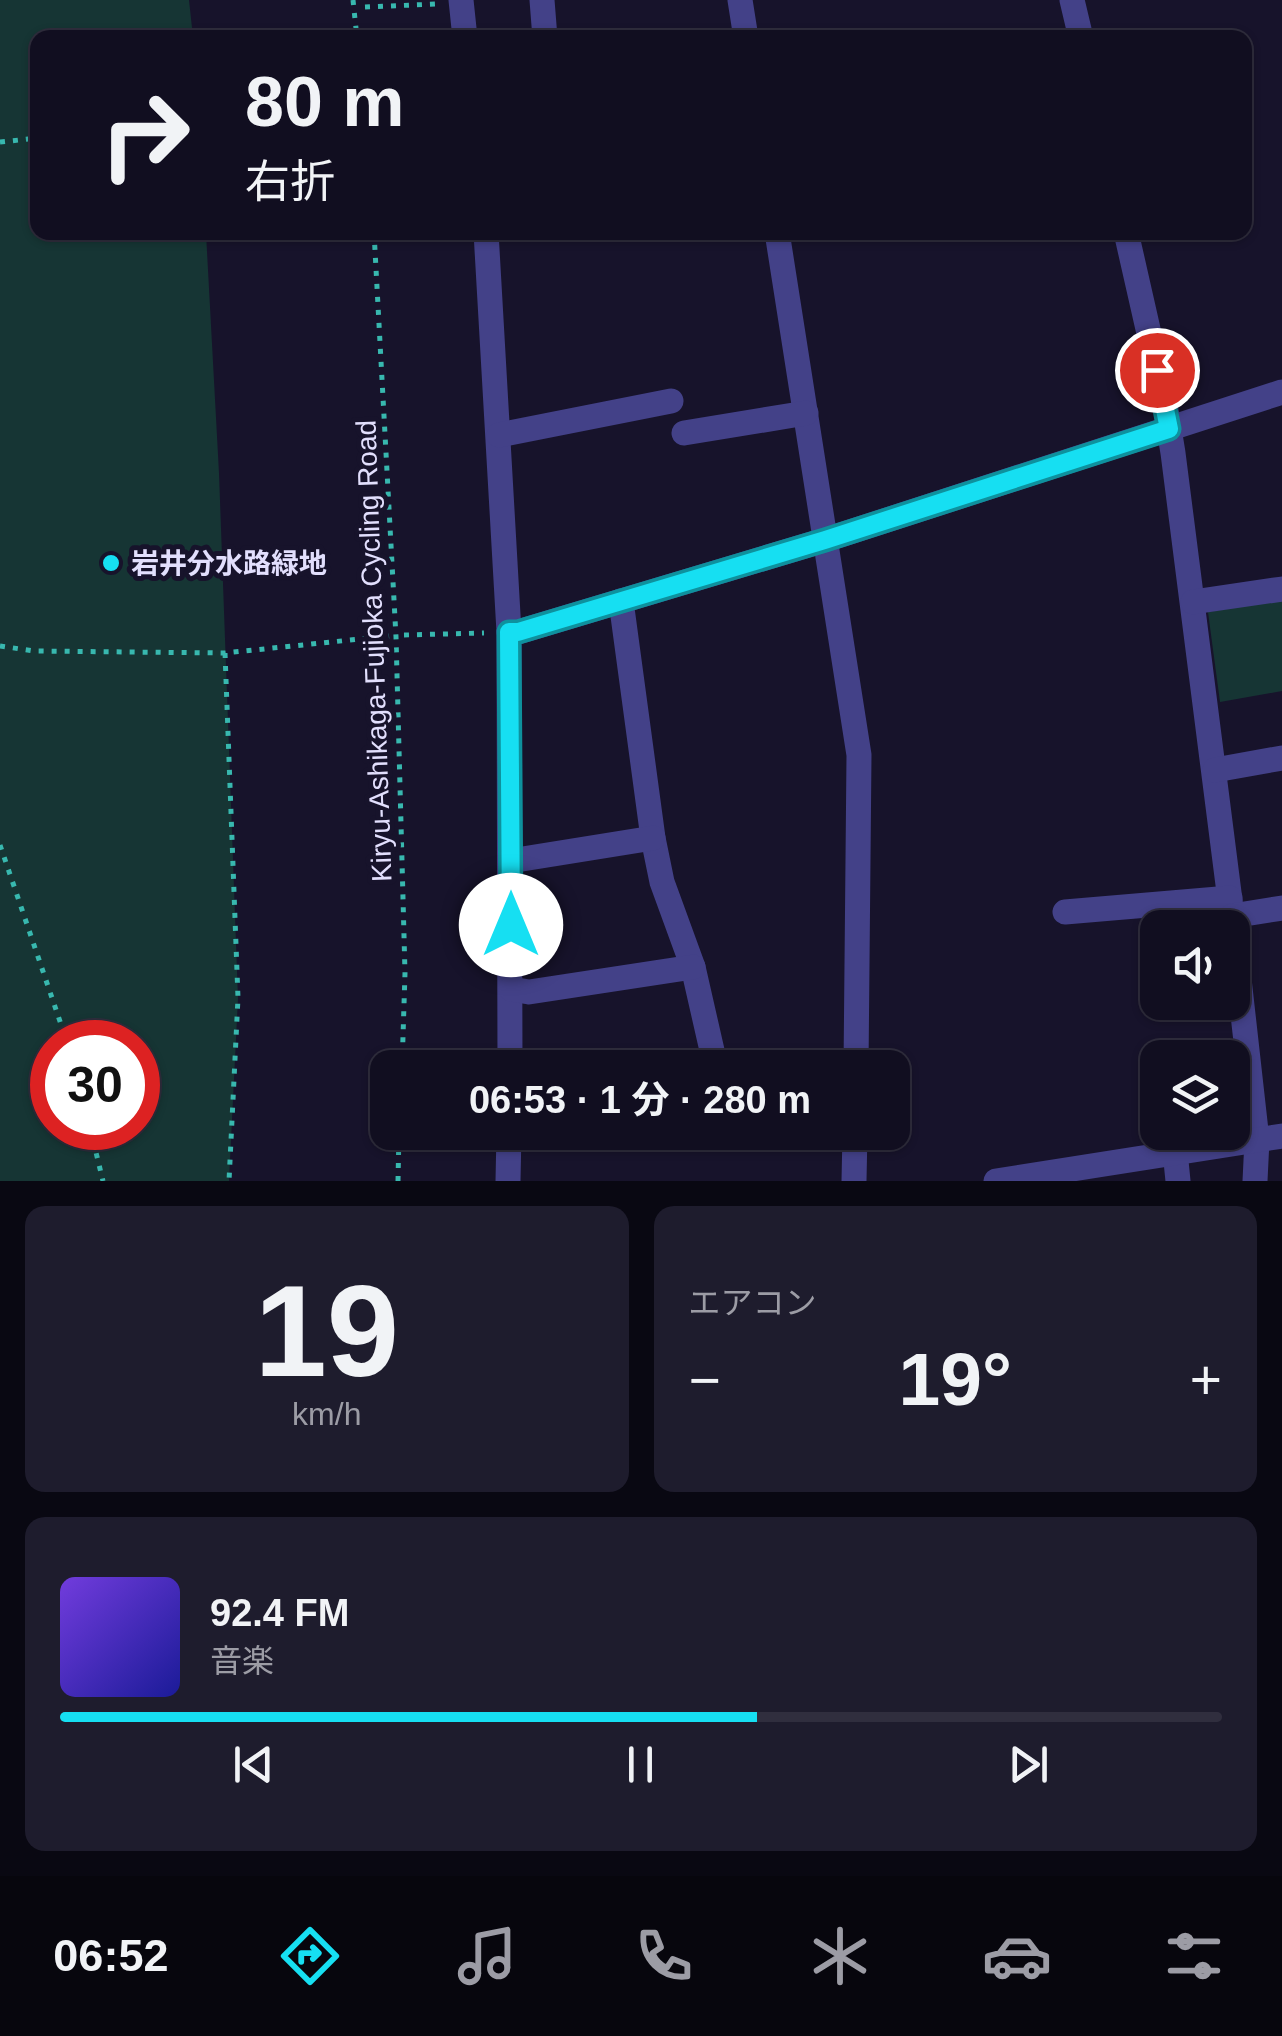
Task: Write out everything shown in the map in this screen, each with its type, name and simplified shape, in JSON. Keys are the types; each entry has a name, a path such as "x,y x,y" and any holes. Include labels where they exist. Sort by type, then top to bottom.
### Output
{"street":[{"path":"542,0 544,30"},
{"path":"740,0 745,30"},
{"path":"1072,0 1079,30"},
{"path":"456,1 464,30"},
{"path":"487,240 499,434 496,633 510,861 510,1050"},
{"path":"779,240 859,755 856,1050"},
{"path":"1128,240 1169,429 1231,907 1269,1138 1255,1181"},
{"path":"496,633 620,602 825,540 1282,392"},
{"path":"499,434 671,402"},
{"path":"684,433 806,413"},
{"path":"1192,602 1282,588"},
{"path":"620,602 662,882 693,968 712,1050"},
{"path":"1215,770 1282,758"},
{"path":"510,861 653,838"},
{"path":"1065,912 1282,908"},
{"path":"511,989 528,992 693,968"},
{"path":"996,1181 1269,1138"},
{"path":"508,1181 509,1150"},
{"path":"854,1181 855,1150"},
{"path":"1175,1151 1178,1181"}],"path":[{"path":"353,0 356,30"},
{"path":"365,8 456,1"},
{"path":"0,142 30,139"},
{"name":"Kiryu-Ashikaga-Fujioka Cycling Road","path":"374,240 396,637 405,973 403,1050"},
{"path":"404,635 496,633"},
{"path":"0,646 34,651 226,653 388,636"},
{"path":"226,653 238,998 228,1181"},
{"path":"0,845 59,1020"},
{"path":"95,1150 103,1181"},
{"path":"398,1181 399,1150"}],"green space":[{"name":"岩井分水路緑地","path":"0,0 189,0 192,30 30,30 30,240 206,240 238,998 229,1181 0,1181"},
{"path":"1282,600 1282,691 1220,702 1208,612"}],"place":[{"name":"岩井分水路緑地","path":"111,563"}],"route":[{"path":"511,925 509,632 825,540 1169,429 1157,370"}]}
